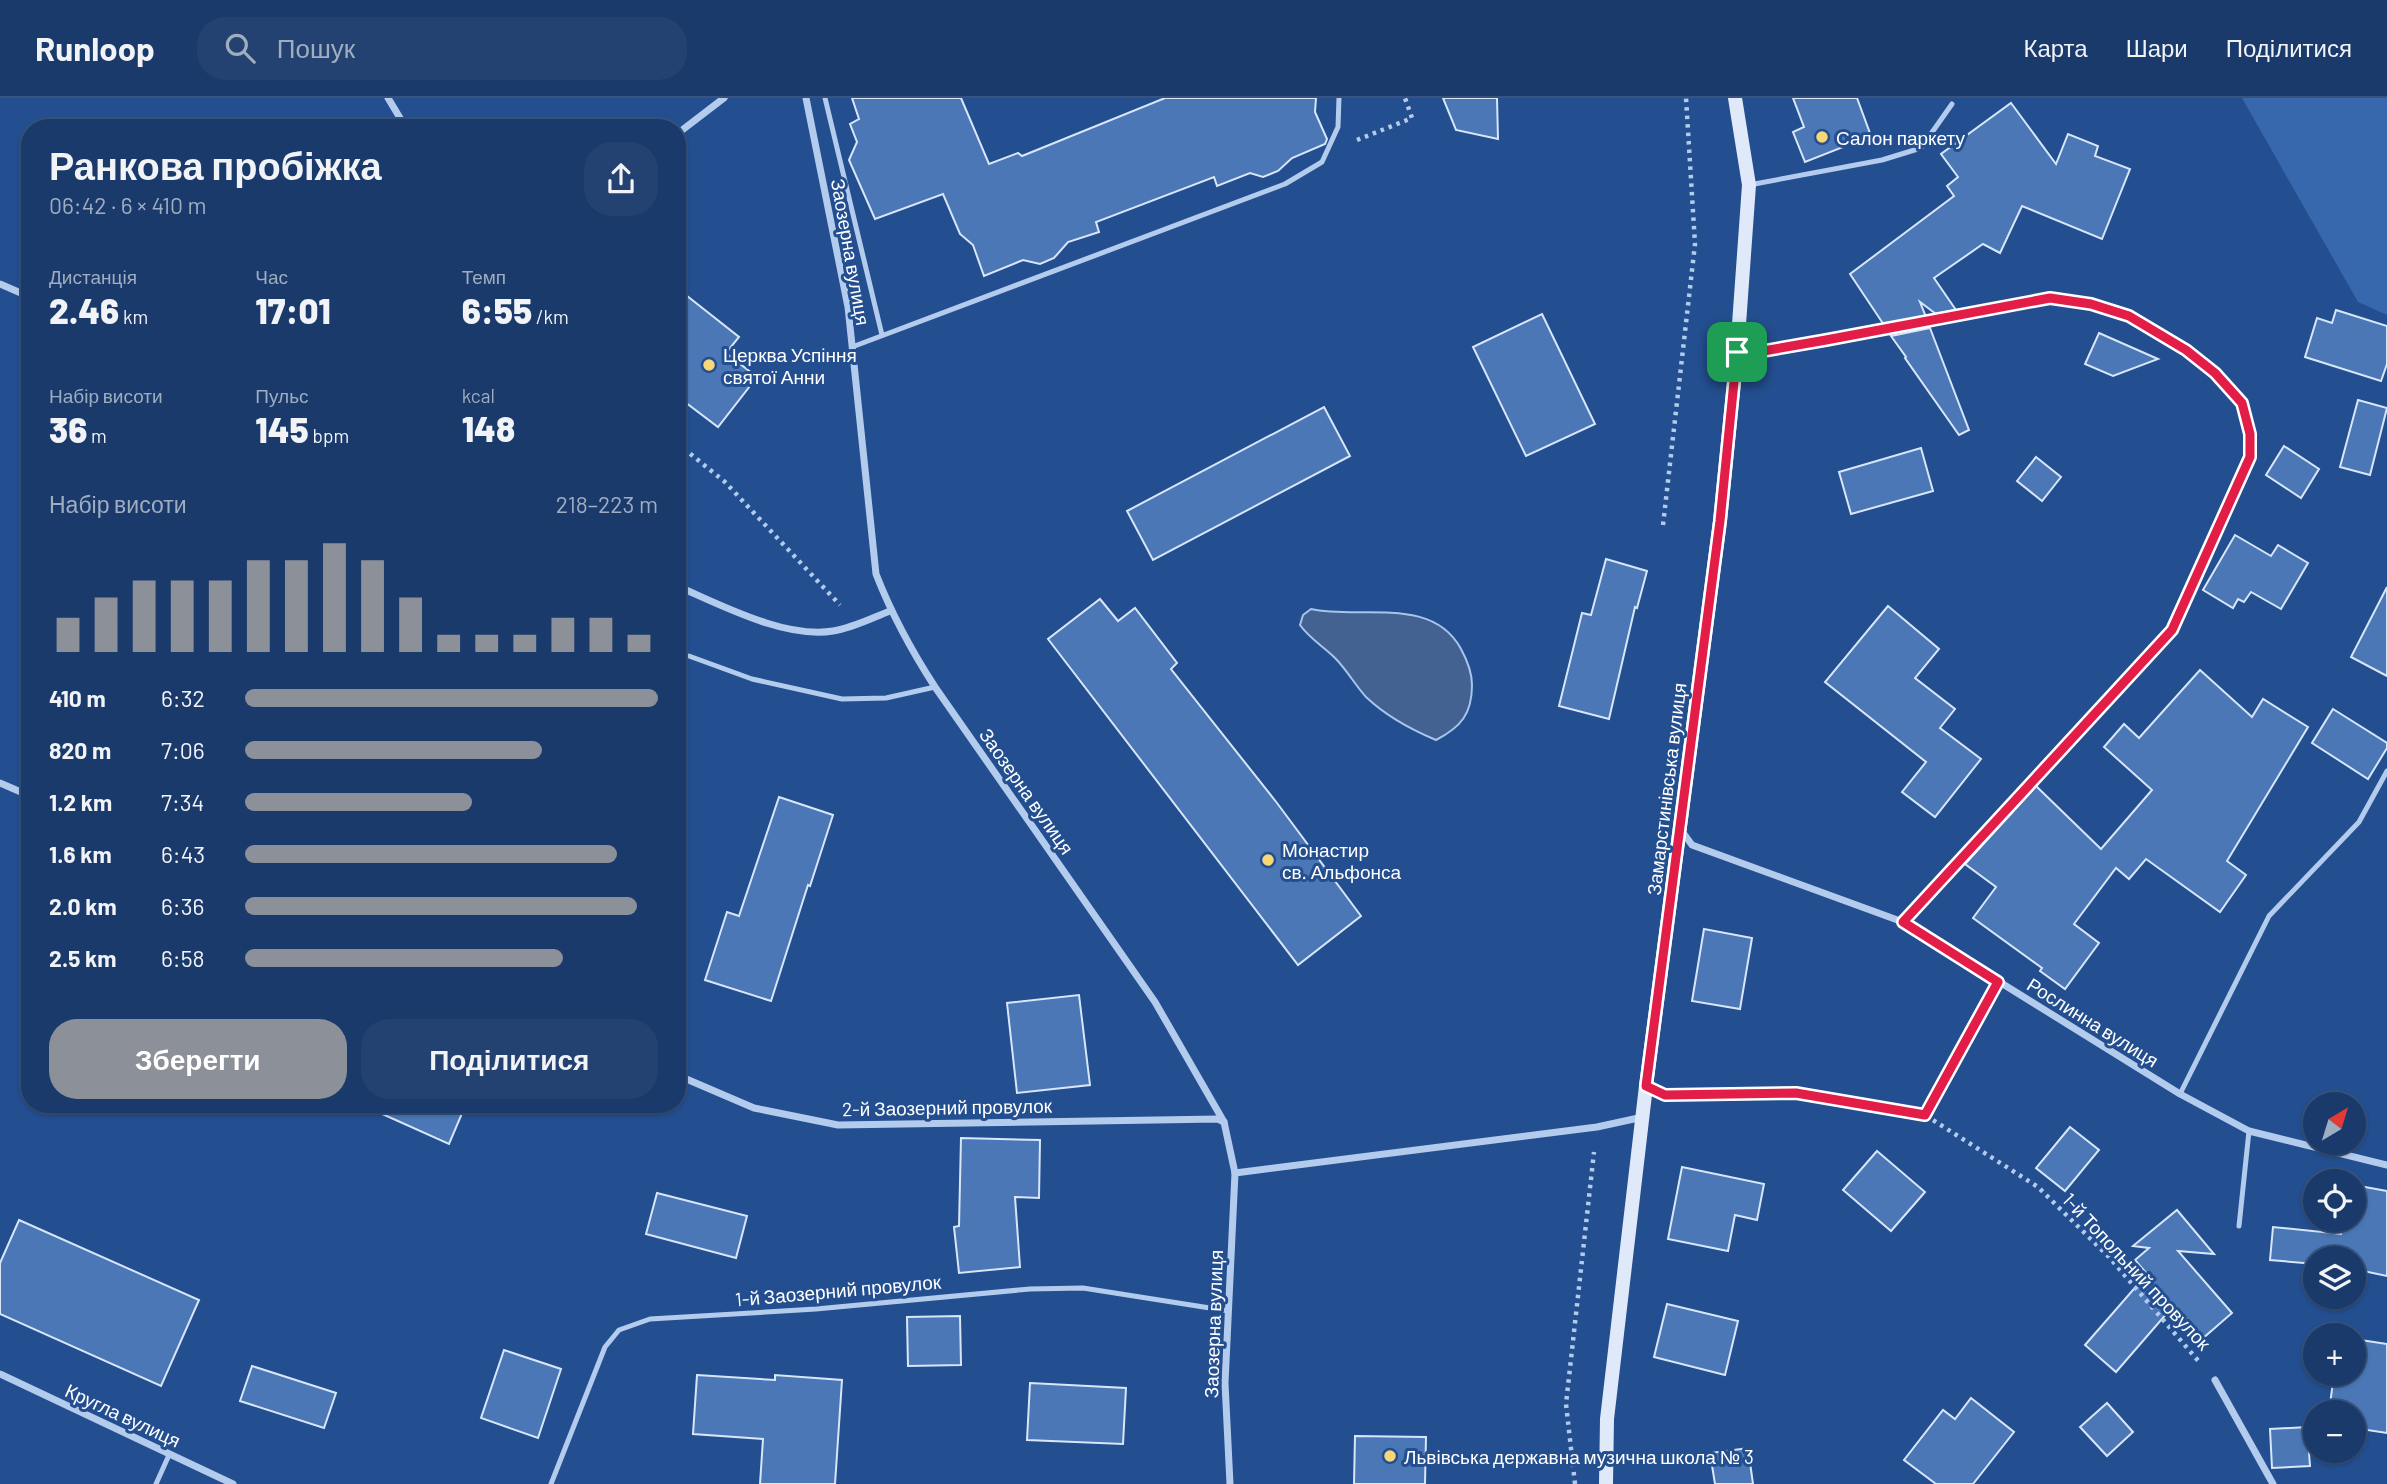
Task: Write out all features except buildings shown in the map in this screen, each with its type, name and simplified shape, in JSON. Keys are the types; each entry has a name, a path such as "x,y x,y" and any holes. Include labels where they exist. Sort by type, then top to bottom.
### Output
{"main road":[{"name":"Замарстинівська вулиця","path":"1606,1484 1607,1419 1646,1086 1720,521 1737,352 1749,184 1735,98"}],"street":[{"path":"388,98 400,119"},
{"path":"686,127 724,98"},
{"name":"Заозерна вулиця","path":"806,98 848,307 876,574 890,611 935,687 1155,1002 1224,1122 1235,1173 1225,1383 1230,1484"},
{"path":"0,284 21,293"},
{"path":"1737,352 1752,353 1886,330 2050,298 2091,304 2129,316 2186,350 2215,373 2242,403 2250,434 2250,457 2172,630 1903,922"},
{"path":"686,590 759,621 814,633 836,631 890,611"},
{"path":"0,783 21,792"},
{"name":"Рослинна вулиця","path":"1680,830 1692,845 1903,922 2180,1094 2249,1131 2387,1165"},
{"name":"2-й Заозерний провулок","path":"686,1079 754,1108 838,1125 1218,1119 1224,1122"},
{"path":"1235,1173 1597,1127 1643,1117"},
{"name":"Кругла вулиця","path":"0,1374 233,1484"},
{"path":"2215,1380 2273,1484"}],"lane":[{"path":"825,98 882,335"},
{"path":"852,347 1285,184 1322,162 1338,127 1339,98"},
{"path":"1749,184 1882,160 1921,148 1952,104"},
{"path":"689,656 752,679 842,699 886,698 935,687"},
{"path":"2180,1094 2269,916 2360,822 2387,771"},
{"path":"2239,1226 2249,1131"},
{"name":"1-й Заозерний провулок","path":"551,1484 605,1347 619,1331 650,1319 816,1310 1030,1289 1083,1288 1228,1311"},
{"path":"156,1484 169,1455"}],"path":[{"path":"1663,525 1695,243 1686,98"},
{"path":"686,450 725,482 836,600"},
{"path":"1925,1115 1998,982"},
{"name":"1-й Топольний провулок","path":"1646,1086 1665,1095 1796,1093 1925,1115 2038,1187 2109,1257 2215,1380"},
{"path":"1575,1484 1566,1404 1597,1127"}],"shaded area":[{"path":"2242,98 2387,98 2387,315 2358,302"},
{"path":"1311,609 1414,616 1432,622 1448,632 1461,649 1471,675 1470,704 1458,725 1436,740 1408,727 1382,710 1366,697 1335,658 1300,625 1303,615"}],"place":[{"name":"Салон паркету","path":"1822,137"},
{"name":"Церква Успіння святої Анни","path":"709,365"},
{"name":"Монастир св. Альфонса","path":"1268,860"},
{"name":"Львівська державна музична школа № 3","path":"1390,1456"}],"route":[{"path":"2050,298 2091,304 2129,316 2186,350 2215,373 2242,403 2250,434 2250,457 2172,630 1903,922 1998,982 1925,1115 1796,1093 1665,1095 1646,1086 1720,521 1737,352 1752,353 2050,298"}]}
